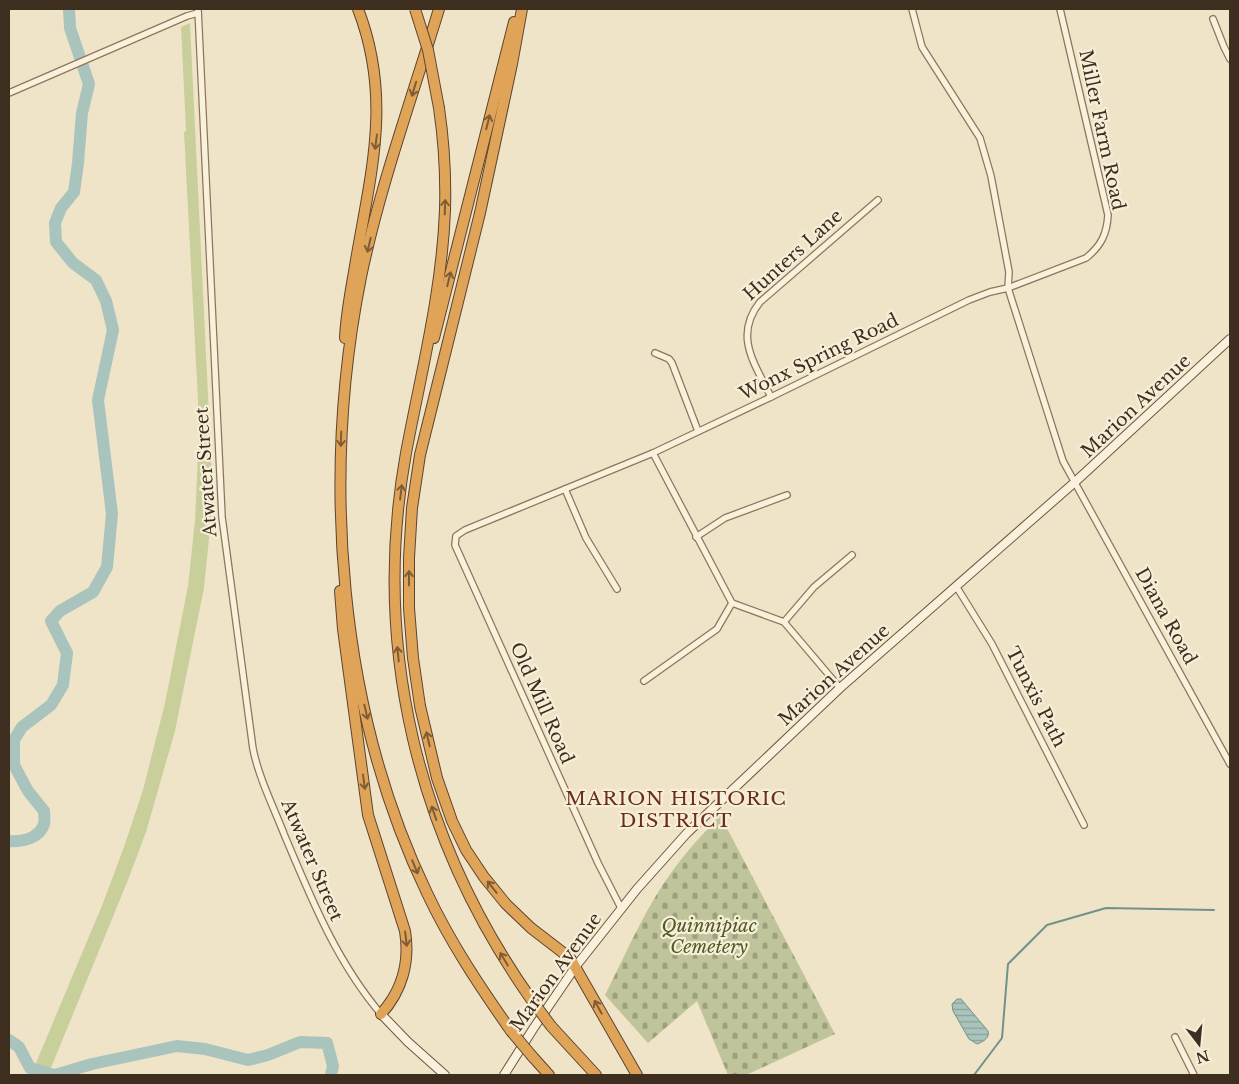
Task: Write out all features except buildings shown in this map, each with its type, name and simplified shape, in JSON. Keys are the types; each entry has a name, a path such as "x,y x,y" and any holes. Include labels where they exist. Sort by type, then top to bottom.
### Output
{"highway":[{"path":"358,9 365,26 373,61 377,88 378,116 374,152 346,318 345,390 340,466 341,610 366,798 373,831 403,923 407,943 403,978 392,1000 381,1014"},
{"path":"415,9 428,50 439,108 445,169 443,233 435,297 402,480 395,556 396,633 406,708 424,783 450,855 482,922 531,999 552,1026 596,1075"},
{"path":"345,390 354,315 369,241 439,9"},
{"path":"411,428 517,9"},
{"path":"522,9 480,213 420,455 410,533 409,558 409,608 413,658 420,706 437,778 458,835 484,877 506,904 531,928 565,954 576,966 637,1075"},
{"path":"342,542 349,618 370,730 391,802 415,867 438,917 466,964 511,1031 549,1075"}],"main road":[{"name":"Marion Avenue","path":"504,1075 576,966 621,908 687,833 840,688 1075,482 1230,339"},
{"name":"Atwater Street","path":"381,1014 408,1042 445,1075"}],"street":[{"path":"912,9 922,47 980,138 991,176 1009,272 1008,288 1063,460 1075,482"},
{"name":"Miller Farm Road","path":"1008,288 1086,258 1100,244 1107,226 1108,215 1060,9"},
{"name":"Atwater Street","path":"9,93 198,11 222,517 253,749 261,776 324,927 351,974 381,1014"},
{"path":"1212,19 1230,59"},
{"name":"Hunters Lane","path":"771,397 752,357 746,339 751,313 760,302 878,200"},
{"name":"Wonx Spring Road","path":"456,536 465,530 653,453 970,300 990,292 1008,288"},
{"path":"655,353 669,359 672,363 698,431"},
{"path":"653,453 732,603 784,622 840,688"},
{"name":"Diana Road","path":"1075,482 1230,764"},
{"path":"565,489 586,538 617,589"},
{"path":"696,537 725,518 787,495"},
{"name":"Old Mill Road","path":"456,536 455,546 598,863 621,908"},
{"path":"784,622 814,587 852,554"},
{"name":"Tunxis Path","path":"956,586 992,644 1084,825"},
{"path":"644,681 717,629 732,603"},
{"path":"1175,1037 1194,1075"}],"green space":[{"path":"190,23 213,499 204,588 175,731 146,832 48,1075 31,1075 103,903 143,790 165,703 188,586 195,520 198,455 198,401 184,132 186,131 181,27"},
{"name":"Quinnipiac Cemetery","path":"720,815 835,1034 746,1075 728,1075 697,1001 648,1043 605,995 658,892 685,855"}],"water":[{"path":"957,999 961,999 988,1031 988,1036 984,1041 977,1044 969,1039 953,1011 952,1004"}],"waterway":[{"path":"9,841 30,839 42,829 44,824 44,811 28,791 14,765 14,740 22,727 51,705 63,685 67,653 51,621 60,611 93,592 107,567 112,514 98,400 113,330 106,301 96,280 73,263 56,242 55,223 61,208 74,192 82,113 89,84 70,28 69,9"},
{"path":"974,1075 1002,1038 1008,964 1047,925 1106,908 1214,910"},
{"path":"9,1040 19,1047 30,1068 54,1075"},
{"path":"55,1075 92,1064 177,1046 205,1049 248,1060 268,1055 300,1042 327,1043 333,1066 331,1075"}],"district":[{"name":"MARION HISTORIC DISTRICT","path":"676,809"}]}
